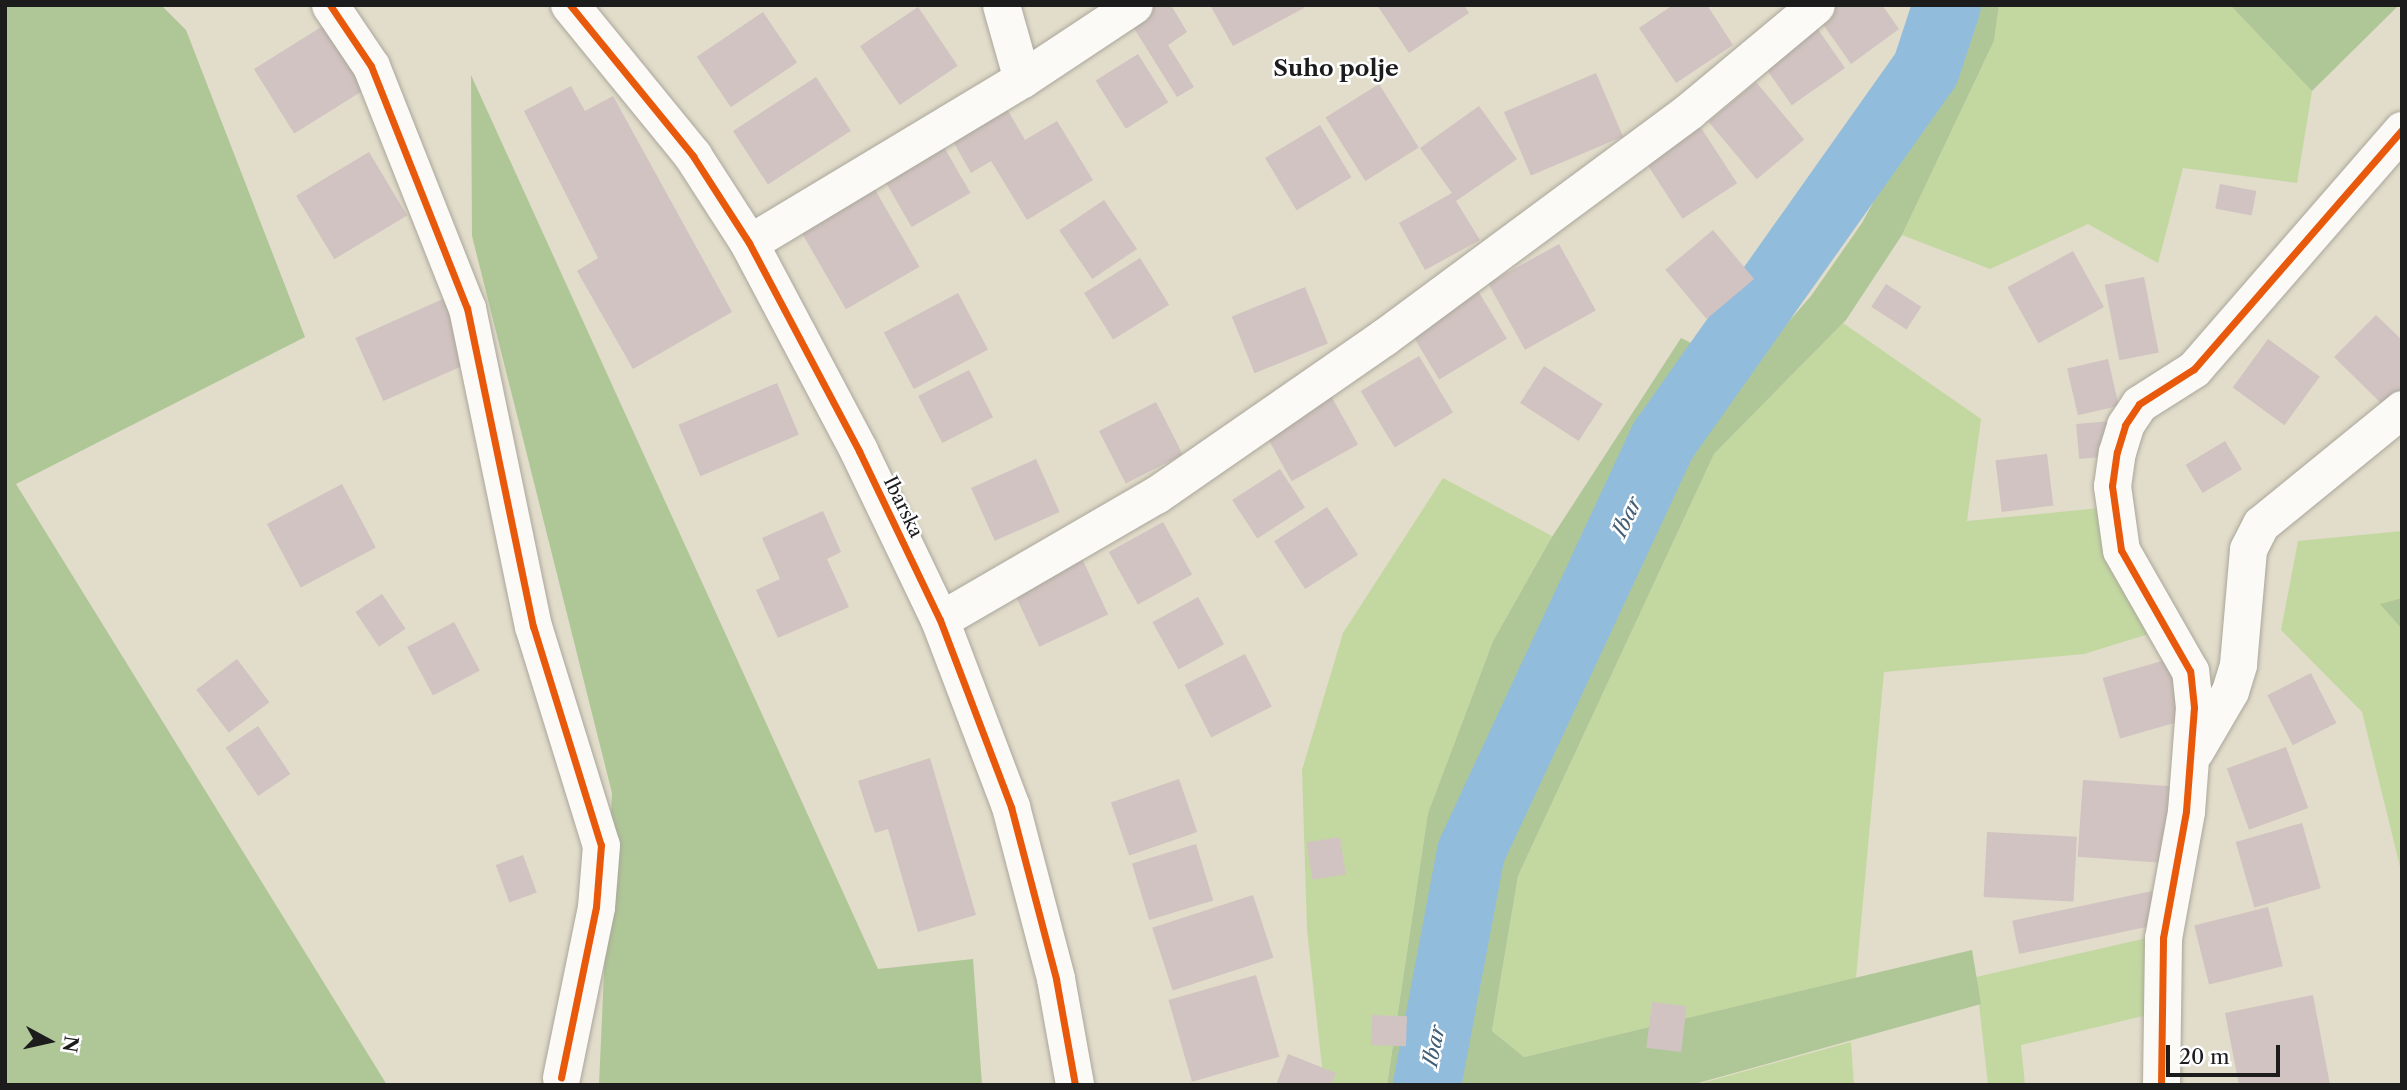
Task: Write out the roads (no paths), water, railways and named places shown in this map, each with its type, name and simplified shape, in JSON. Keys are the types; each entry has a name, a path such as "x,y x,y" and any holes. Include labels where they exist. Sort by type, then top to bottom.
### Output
{"main road":[{"name":"Ibarska","path":"570,5 678,136 749,243 821,377 940,620 1011,807 1056,979 1075,1085"}],"street":[{"path":"330,5 371,66 467,308 533,626 601,845 596,907 561,1077"},
{"path":"1001,5 1022,79"},
{"path":"749,243 1022,79 1134,5"},
{"path":"940,620 1156,495 1384,337 1689,111 1816,5"},
{"path":"2161,1085 2162,938 2193,755 2190,671 2121,550 2114,519 2112,486 2125,425 2139,404 2194,369 2402,130"},
{"path":"2193,755 2230,691 2238,664 2248,550 2261,524 2402,409"}],"waterway":[{"name":"Ibar","path":"1427,1085 1471,852 1664,439 1926,69 1947,5"}],"district":[{"name":"Suho polje","path":"1336,68"}]}
